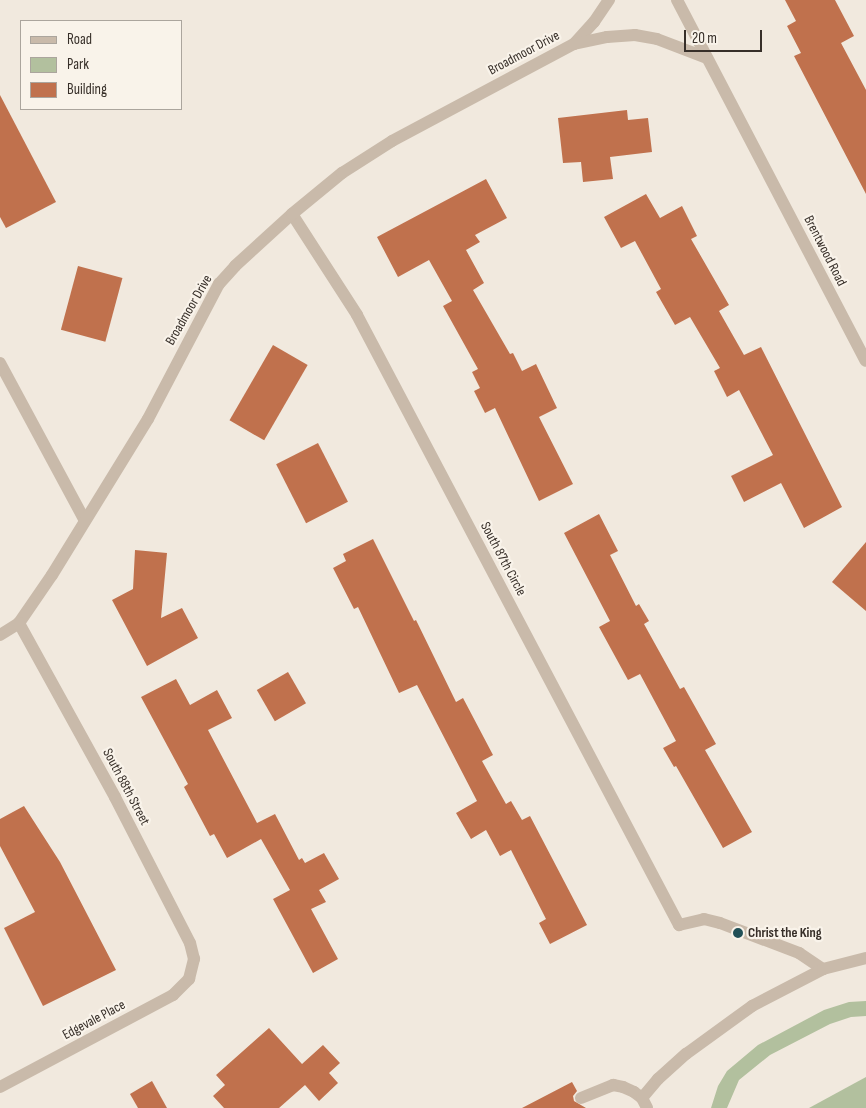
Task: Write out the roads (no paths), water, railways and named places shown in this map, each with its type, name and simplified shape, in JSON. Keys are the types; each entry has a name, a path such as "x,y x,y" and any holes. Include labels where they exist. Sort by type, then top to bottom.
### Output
{"street":[{"name":"Broadmoor Drive","path":"574,44 594,22 609,0"},
{"path":"677,0 707,58"},
{"name":"Broadmoor Drive","path":"0,635 18,623 52,575 84,519 148,419 219,284 235,266 292,214 342,173 392,141 574,44 607,37 634,35 657,39 707,58"},
{"name":"Brentwood Road","path":"707,58 866,361"},
{"name":"South 87th Circle","path":"292,214 357,315 679,924 704,919 720,922 799,953 823,969"},
{"path":"0,364 84,519"},
{"name":"South 88th Street","path":"18,623 115,797 190,943 194,959 193,969"},
{"path":"581,1098 614,1086 624,1087 644,1103 658,1079 686,1054 752,1006 823,969 866,958"},
{"name":"Edgevale Place","path":"0,1087 173,995 189,979 193,969"}],"place":[{"name":"Christ the King","path":"738,933"}]}
